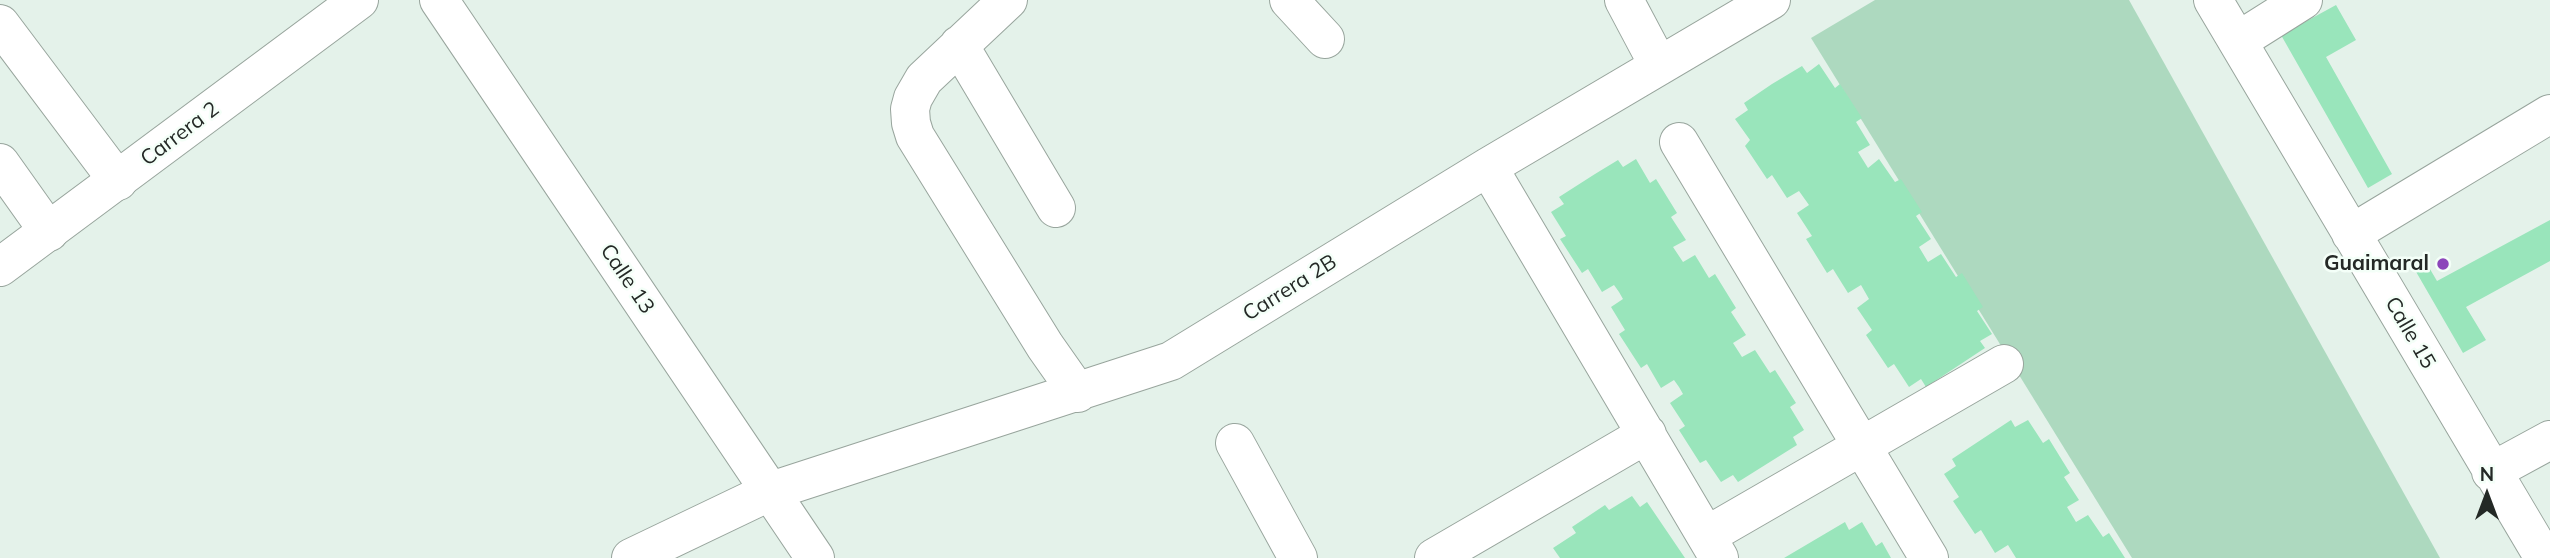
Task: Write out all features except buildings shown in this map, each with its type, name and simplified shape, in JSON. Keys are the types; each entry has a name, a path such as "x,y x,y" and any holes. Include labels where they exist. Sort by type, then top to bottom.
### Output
{"street":[{"name":"Carrera 2","path":"0,267 359,0"},
{"name":"Calle 13","path":"439,0 815,558"},
{"path":"1009,0 924,79 912,98 910,109 915,136 1045,346 1078,393"},
{"path":"1289,0 1325,38"},
{"path":"1624,0 1659,66"},
{"name":"Carrera 2B","path":"631,558 771,491 1171,361 1488,167 1772,0"},
{"name":"Calle 15","path":"2213,0 2544,558"},
{"path":"2238,41 2303,0"},
{"path":"0,24 118,181"},
{"path":"959,45 1056,208"},
{"path":"2351,233 2550,114"},
{"path":"1679,142 1929,558"},
{"path":"0,163 49,232"},
{"path":"1488,167 1712,547 1862,446 2004,364"},
{"path":"1434,558 1647,434"},
{"path":"2491,471 2550,440"},
{"path":"1235,443 1298,558"}],"green space":[{"path":"1875,0 2129,0 2440,558 2132,558 1811,38"}],"place":[{"name":"Guaimaral","path":"2443,264"}]}
